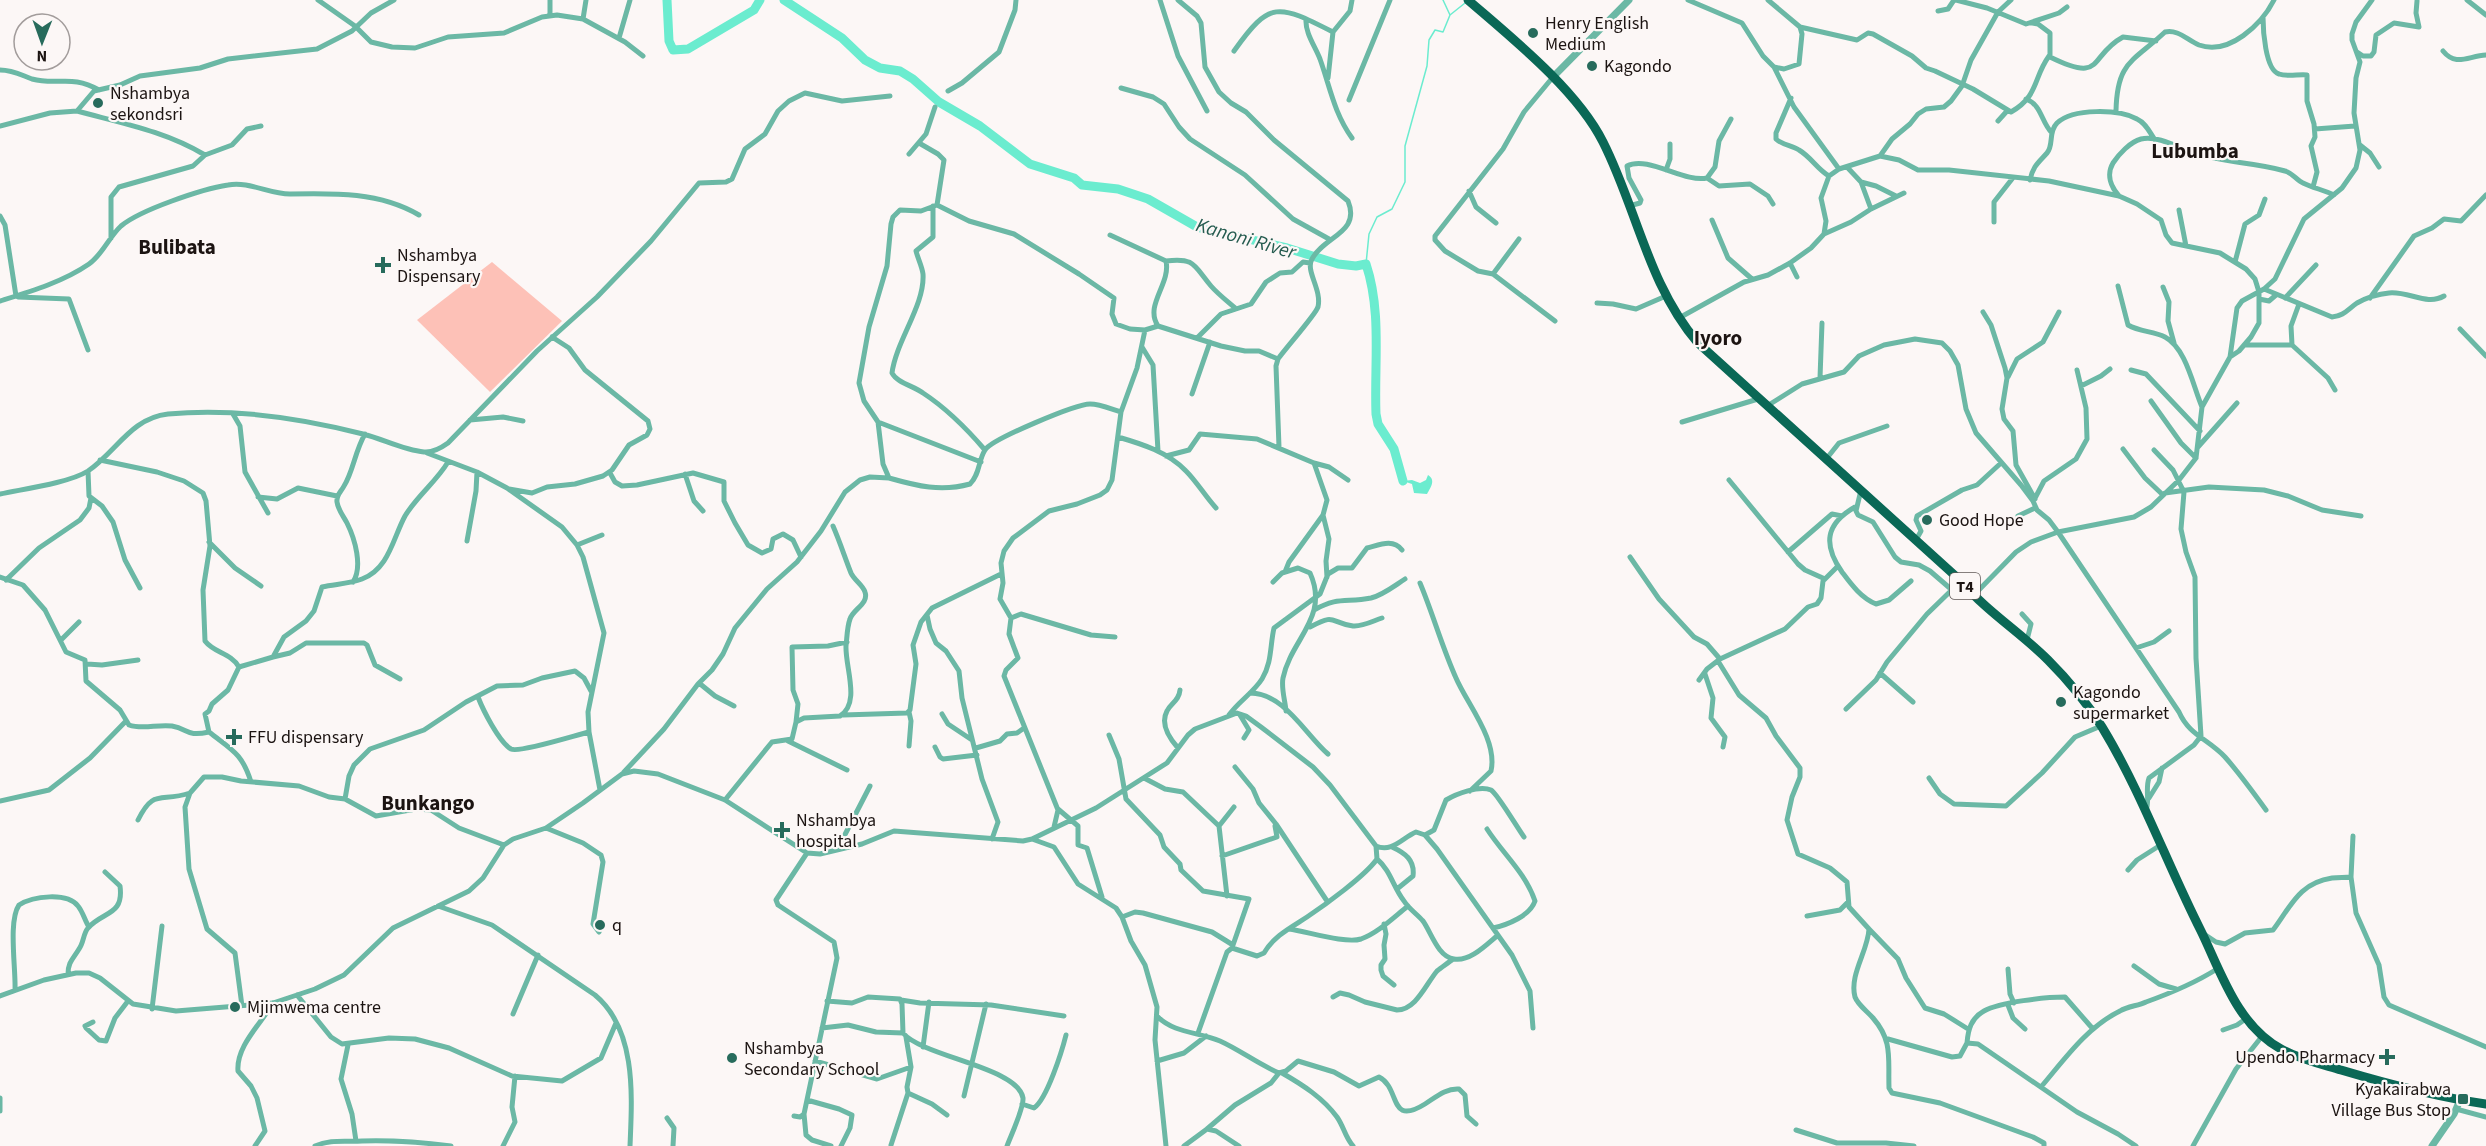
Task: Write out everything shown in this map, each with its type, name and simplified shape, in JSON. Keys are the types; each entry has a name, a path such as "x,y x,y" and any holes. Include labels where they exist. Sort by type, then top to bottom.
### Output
{"highway":[{"name":"T4","path":"1468,0 1553,77 1596,130 1610,156 1657,280 1679,318 1698,343 1961,581 1973,596 2047,659 2085,701 2120,760 2217,969 2247,1018 2263,1035 2280,1048 2305,1060 2458,1105 2486,1104"}],"street":[{"path":"318,0 356,26 371,42 403,49 448,37 504,33 550,15 583,19 619,38 643,56"},
{"path":"77,111 90,95 99,90 120,85 140,76 200,68 228,59 310,51 325,46 352,31 371,13 394,0"},
{"path":"550,0 550,15"},
{"path":"583,19 586,0"},
{"path":"619,38 630,0"},
{"path":"948,92 994,58 1002,49 1016,0"},
{"path":"1160,0 1178,56 1207,111"},
{"path":"1178,0 1197,16 1201,23 1205,67 1220,92 1348,201 1350,211 1347,226 1343,232 1318,248 1310,263 1317,286 1317,310 1278,359 1276,366 1279,447"},
{"path":"1328,82 1333,32 1351,9 1352,0"},
{"path":"1349,100 1390,0"},
{"path":"1555,321 1493,274 1478,271 1457,259 1437,244 1435,236 1503,149 1524,112 1553,77 1629,0"},
{"path":"1691,1 1702,0"},
{"path":"1768,0 1800,27 1857,40 1870,33 1912,56 1926,68 1991,99 2007,111 2014,111 2034,92 2042,66 2049,56 2050,33 2038,24 2019,22 1998,12 1955,0 1948,9 1938,11"},
{"path":"1880,156 1892,139 1918,114 1926,109 1947,105 1962,86 1971,60 1998,12 2011,0"},
{"path":"2116,111 2119,80 2125,67 2165,32 2173,31 2197,44 2220,46 2239,38 2264,17 2274,0"},
{"path":"1973,596 2016,552 2042,536 2134,517 2151,507 2179,480 2196,458 2202,407 2230,357 2238,308 2242,302 2261,293 2279,272 2304,219 2342,188 2352,176 2359,157 2360,145 2355,126 2356,78 2360,62 2352,40 2354,28 2372,0"},
{"path":"2467,0 2486,15"},
{"path":"1691,1 1742,23 1762,56 1774,67 1791,98 1839,169"},
{"path":"2356,50 2363,56 2371,56 2374,52 2376,35 2394,23 2419,27 2416,13 2417,1"},
{"path":"2032,23 2059,13 2067,7"},
{"path":"1234,51 1249,28 1266,11 1276,9 1288,11 1333,32"},
{"path":"2264,17 2263,33 2275,71 2280,75 2307,75 2307,101 2315,129 2311,146 2317,172 2313,187"},
{"path":"1306,19 1306,29 1328,82 1336,110 1352,138"},
{"path":"1774,67 1784,69 1799,64 1802,34 1800,27"},
{"path":"2049,56 2070,66 2089,68 2123,37 2156,40"},
{"path":"2443,51 2449,58 2458,61 2473,56 2486,56"},
{"path":"0,70 15,71 34,79 81,81 99,90"},
{"path":"1121,88 1153,97 1164,104 1190,140 1245,175 1293,219 1329,239"},
{"path":"427,453 448,443 552,337 597,297 651,241 699,183 726,182 735,176 746,149 765,134 778,111 789,101 805,93 842,101 890,96"},
{"path":"1791,98 1776,133 1776,139 1801,151 1829,176"},
{"path":"2026,99 2036,104 2044,124 2052,133"},
{"path":"909,154 926,134 935,107"},
{"path":"0,126 50,113 77,111 160,133 184,142 205,155"},
{"path":"1998,121 2007,111"},
{"path":"2030,180 2035,164 2050,147 2052,133 2058,122 2069,117 2116,111 2141,121 2155,140"},
{"path":"1707,178 1715,167 1719,141 1731,119"},
{"path":"111,238 111,197 119,187 193,166 205,155 232,145 247,129 261,126"},
{"path":"2315,129 2355,126"},
{"path":"2119,196 2111,183 2112,165 2141,139 2155,140 2203,155 2286,171 2301,183 2334,195"},
{"path":"920,143 944,160 935,206 933,237 916,252 923,273 921,292 894,360 892,373 894,378 939,403 985,450"},
{"path":"1666,170 1670,159 1670,144"},
{"path":"2360,145 2370,153 2379,167"},
{"path":"1824,234 1826,221 1821,198 1829,176 1839,169 1880,156 1899,160 1918,170 1949,170 2055,183 2119,196 2161,220 2169,240 2186,246 2211,249 2235,262 2255,279 2261,293 2269,301 2276,295"},
{"path":"1629,206 1641,200 1629,178 1627,166 1632,164 1666,170 1689,178 1707,178 1719,186 1750,184 1768,196 1773,204"},
{"path":"1847,167 1861,182 1871,209"},
{"path":"1994,222 1994,202 2012,179"},
{"path":"1861,182 1876,186 1896,196"},
{"path":"0,301 80,269 91,262 122,225 136,217 195,193 230,184 245,184 286,194 317,192 378,199 392,202 419,215"},
{"path":"1469,191 1476,207 1496,223"},
{"path":"1679,318 1752,279 1768,275 1790,263 1811,248 1824,234 1904,193"},
{"path":"2370,298 2416,233 2432,228 2444,219 2461,220 2486,195"},
{"path":"2235,262 2242,230 2248,221 2259,215 2265,199"},
{"path":"889,478 883,464 878,422 864,401 859,383 869,327 887,266 891,224 893,217 900,210 921,211 935,206 969,220 1006,231 1055,259 1114,298 1112,314 1116,324 1130,329 1145,330 1158,326 1237,350 1258,351 1278,359"},
{"path":"2180,210 2186,246"},
{"path":"0,216 5,225 14,296"},
{"path":"1712,220 1728,258 1752,279"},
{"path":"1110,236 1166,261 1180,260 1197,266 1209,284 1235,308"},
{"path":"1493,274 1519,239"},
{"path":"1158,326 1152,310 1165,276 1166,261"},
{"path":"1197,338 1217,316 1251,304 1262,286 1275,276 1292,272 1303,262 1310,263"},
{"path":"1790,263 1797,277"},
{"path":"2285,298 2316,265"},
{"path":"2118,286 2128,325 2162,336 2174,343"},
{"path":"2163,287 2169,302 2167,315 2174,343 2182,354 2202,407"},
{"path":"2261,293 2285,298 2332,317 2343,314 2356,304 2380,294 2404,292 2430,301 2444,296"},
{"path":"2230,357 2244,345 2259,322 2261,293"},
{"path":"14,296 69,299 88,350"},
{"path":"1597,303 1614,303 1636,309 1666,296"},
{"path":"2292,345 2291,326 2299,304"},
{"path":"1983,312 1991,325 2007,378"},
{"path":"2059,312 2043,342 2017,359 2007,378 2002,414 2013,430 2016,465 2034,500 2035,508 2049,520 2058,532 2179,712 2185,726 2201,736 2224,756 2266,810"},
{"path":"1820,378 1822,323"},
{"path":"2460,329 2486,356"},
{"path":"1054,827 1058,815 1057,806 1004,675 1018,657 1009,634 1011,618 1000,599 1004,551 1013,538 1048,511 1077,504 1101,495 1107,490 1112,480 1121,412 1142,348 1145,330"},
{"path":"507,488 532,493 547,487 584,482 610,473 629,445 649,433 650,425 585,370 569,348 552,337"},
{"path":"1767,406 1802,384 1844,372 1859,356 1894,343 1915,339 1942,343 1958,365 1970,423 2034,500"},
{"path":"1192,394 1210,342"},
{"path":"2244,345 2292,345 2328,378 2335,390"},
{"path":"1142,348 1153,365 1158,451"},
{"path":"2081,386 2110,369"},
{"path":"2034,500 2044,481 2076,459 2087,439 2086,408 2077,370"},
{"path":"2131,370 2146,374 2200,431"},
{"path":"1682,422 1758,399"},
{"path":"2151,401 2181,443 2196,458"},
{"path":"2198,447 2237,403"},
{"path":"0,996 68,974 88,973 100,978 128,1001 152,1009 194,1011 273,1003 344,975 393,928 476,886 504,845 513,839 546,828 622,774 664,729 720,658 735,628 760,597 801,557 850,487 870,477 889,478 929,488 958,487 970,484 974,480 985,450 1024,427 1089,404 1121,412"},
{"path":"0,494 71,478 88,471 137,426 155,416 186,413 233,414 300,421 365,434 427,453 477,472 507,488 518,498 552,518 577,545 588,569 604,633 588,712 589,732 600,790"},
{"path":"233,414 240,426 245,472 268,513"},
{"path":"470,420 503,417 524,421"},
{"path":"878,422 981,462"},
{"path":"1827,459 1839,443 1887,426"},
{"path":"353,582 358,572 357,561 351,533 337,505 337,496 346,483 365,434"},
{"path":"1166,456 1189,450 1197,436 1202,434 1245,436 1329,467 1348,480"},
{"path":"1118,437 1166,456 1186,471 1216,508"},
{"path":"2123,449 2145,478 2164,494 2209,487 2264,490 2288,496 2322,510 2361,516"},
{"path":"2145,814 2149,798 2148,781 2153,774 2194,745 2201,736 2196,658 2195,577 2181,529 2184,492 2173,470 2154,450"},
{"path":"100,460 157,472 184,480 200,489 206,501 209,542 209,559 202,590 205,640 219,652 233,658 239,667"},
{"path":"273,657 284,637 311,615 322,587 353,582 369,576 383,563 405,516 438,478 448,462"},
{"path":"1285,572 1289,562 1323,515 1327,500 1326,491 1314,463"},
{"path":"1916,540 1921,531 1916,520 1917,516 1962,490 1977,485 2001,463"},
{"path":"88,471 88,492 113,522 125,560 140,588"},
{"path":"467,541 477,472"},
{"path":"610,473 618,484 624,486 699,473 724,482 725,503 746,542 752,548 762,553 767,552 771,549 773,539 783,534 793,540 801,557"},
{"path":"686,474 694,501 703,511"},
{"path":"1729,480 1803,568 1825,579"},
{"path":"258,497 277,499 298,488 337,496"},
{"path":"1861,490 1855,507 1832,527 1830,544 1832,557 1855,589 1876,604 1888,600 1911,581"},
{"path":"3,578 39,548 80,520 89,508 91,498"},
{"path":"1855,507 1858,515 1876,526 1895,557 1901,562 1930,571 1952,590"},
{"path":"2018,516 2035,508"},
{"path":"1788,552 1832,514 1842,516"},
{"path":"1229,715 1250,693 1266,671 1274,627 1316,599 1323,591 1329,539 1323,515"},
{"path":"832,526 853,577 866,595 864,602 850,617 847,642 850,702 843,715"},
{"path":"577,545 602,535"},
{"path":"209,542 235,568 261,585"},
{"path":"1326,577 1335,569 1353,568 1367,548 1393,543 1402,550"},
{"path":"1630,557 1659,599 1694,637 1707,644 1739,695 1766,718 1776,736 1800,768 1800,777 1793,794 1787,824 1795,849 1801,857 1823,865 1847,882 1849,886 1847,903 1840,910 1807,916"},
{"path":"1699,680 1719,660 1785,629 1808,607 1820,601 1821,587 1825,579 1838,566"},
{"path":"1274,582 1285,572 1298,568 1310,573 1315,583 1316,599 1308,628 1284,675 1286,711"},
{"path":"909,746 911,721 909,711 916,664 913,645 918,627 937,605 1001,574"},
{"path":"3,578 23,585 45,610 66,652 86,660 86,681 120,710 126,721 134,727 173,726 194,734 209,732"},
{"path":"1314,610 1339,599 1370,598 1379,595 1405,579"},
{"path":"1846,709 1876,680 1911,633 1961,581"},
{"path":"1420,583 1457,680 1473,708 1491,751 1491,771 1470,791"},
{"path":"1011,618 1021,614 1101,637 1115,637"},
{"path":"2022,614 2031,624 2026,642"},
{"path":"927,615 936,643 946,651 958,668 962,698 974,745 988,797 998,822 992,839"},
{"path":"1308,628 1328,619 1336,619 1352,626 1382,618"},
{"path":"61,640 79,622"},
{"path":"2136,648 2154,642 2169,631"},
{"path":"788,741 793,736 798,704 792,687 792,647 828,646 847,642"},
{"path":"251,782 246,765 235,750 209,732 204,714 228,690 239,667 290,653 306,643 364,643 375,665 400,679"},
{"path":"87,664 102,665 138,660"},
{"path":"345,799 349,776 354,765 370,749 424,730 466,702 497,686 523,685 542,678 575,671 584,678 591,692"},
{"path":"1880,673 1913,702"},
{"path":"1705,674 1713,698 1711,718 1725,737 1723,747"},
{"path":"699,683 715,696 734,706"},
{"path":"1178,748 1167,733 1165,718 1168,709 1179,698 1180,690"},
{"path":"1250,693 1270,697 1328,754"},
{"path":"478,697 484,712 505,743 516,750 589,732"},
{"path":"796,722 804,718 909,711"},
{"path":"622,774 634,771 658,774 725,800 807,853 820,854 862,844 894,831 1016,841 1032,839 1125,790 1167,763 1195,729 1239,713 1261,727 1313,768 1330,785 1377,846 1385,849 1392,847 1416,832 1425,836 1451,867 1512,955 1527,984 1533,1028"},
{"path":"1239,713 1249,730 1244,738"},
{"path":"942,714 948,724 960,730 974,745"},
{"path":"0,801 49,790 90,758 126,721"},
{"path":"1929,778 1940,794 1954,804 2006,806 2042,773 2075,737 2101,726"},
{"path":"974,745 1000,741 1007,734 1024,728"},
{"path":"1108,735 1119,759 1127,802 1162,837 1165,849 1197,886 1209,893 1249,900 1234,946 1227,952 1198,1033"},
{"path":"725,800 775,740 788,741 847,770"},
{"path":"935,747 940,758 943,759 977,755"},
{"path":"1235,766 1274,820 1327,901"},
{"path":"2149,798 2159,782 2162,768"},
{"path":"242,1006 235,954 207,929 189,869 185,807 190,793 204,777 299,786 329,797 345,799 376,816 416,809 431,810 459,828 504,845"},
{"path":"1144,778 1165,789 1184,792 1219,826 1227,896"},
{"path":"837,850 870,786"},
{"path":"1425,836 1434,830 1446,800 1470,791 1484,789 1495,794 1524,837"},
{"path":"138,820 152,799 172,798 190,793"},
{"path":"1057,806 1070,821 1078,826 1078,845 1087,848 1102,897"},
{"path":"1219,826 1234,807"},
{"path":"1222,856 1277,837 1274,820"},
{"path":"546,828 583,843 601,855 603,862 593,924 598,932"},
{"path":"1487,829 1520,871 1535,901 1533,907 1521,916 1493,928"},
{"path":"1047,831 1054,847 1078,884 1102,897 1122,917 1131,941 1147,970 1158,1017 1155,1040 1166,1146"},
{"path":"2353,836 2351,877 2356,913 2379,965 2384,997 2389,1005 2486,1047"},
{"path":"1032,839 1054,847"},
{"path":"1377,846 1377,859 1391,874 1408,906 1425,923 1436,944 1453,959"},
{"path":"2128,870 2160,846"},
{"path":"1392,847 1410,859 1414,870 1413,876 1397,889"},
{"path":"807,853 776,900 778,905 834,942 836,947 837,958 804,1114 804,1130 808,1137 831,1146"},
{"path":"1122,917 1131,913 1143,913 1212,932 1234,946 1257,956 1263,954 1272,940 1360,876 1377,859"},
{"path":"68,974 70,960 79,949 89,927 112,913 120,901 120,886 105,872"},
{"path":"2201,933 2216,942 2225,944 2245,933 2273,930 2285,916 2295,897 2306,887 2328,879 2351,877"},
{"path":"15,990 14,928 15,914 19,905 35,899 71,900 80,908 89,927"},
{"path":"1847,903 1898,959 1906,978 1925,1008 1944,1014 1968,1029"},
{"path":"438,906 492,926 538,956 609,1009 625,1049 632,1087 630,1146"},
{"path":"1289,929 1357,940 1408,906"},
{"path":"1384,924 1385,959 1381,964 1381,970 1383,976 1394,985"},
{"path":"152,1009 162,926"},
{"path":"1869,929 1864,954 1857,972 1855,994 1858,1002 1888,1039 1888,1088 1892,1093 1941,1103 2033,1137 2044,1143 2044,1146"},
{"path":"1333,997 1344,994 1397,1010 1405,1009 1422,993 1437,972 1453,959 1469,956 1498,935"},
{"path":"513,1014 538,956"},
{"path":"2134,966 2159,984 2178,989"},
{"path":"2008,969 2013,1018 2025,1029"},
{"path":"2041,1087 2093,1029 2118,1011 2178,989 2217,969"},
{"path":"297,995 331,1036 342,1044 389,1038 415,1039 448,1048 515,1076 549,1081 568,1079 601,1058 616,1023"},
{"path":"827,1001 852,1003 868,997 986,1004 1065,1016"},
{"path":"1888,1039 1952,1057 1960,1056 1967,1043 1968,1029 1982,1012 2011,1004 2065,997 2093,1029"},
{"path":"891,1145 908,1094 911,1067 904,1035 901,1000"},
{"path":"93,1022 85,1026 86,1028 102,1041 106,1041 116,1018 128,1001"},
{"path":"924,1047 929,1002"},
{"path":"255,1146 265,1131 264,1125 257,1098 251,1086 238,1071 238,1062 247,1042 273,1003"},
{"path":"964,1096 986,1004"},
{"path":"1158,1017 1173,1028 1198,1033 1220,1041 1306,1088 1337,1118 1353,1146"},
{"path":"2223,1030 2247,1018"},
{"path":"822,1028 848,1025 876,1032 904,1035 924,1047 993,1072 1012,1084 1020,1091 1022,1104 1007,1146"},
{"path":"1022,1104 1034,1108 1039,1103 1056,1066 1066,1035"},
{"path":"2193,1146 2236,1069 2263,1035"},
{"path":"1157,1061 1184,1053 1206,1036"},
{"path":"1967,1043 1978,1044 2041,1087 2136,1146"},
{"path":"348,1045 341,1079 352,1114 356,1141"},
{"path":"815,1061 877,1079 911,1067"},
{"path":"1184,1146 1208,1130 1235,1105 1271,1083 1298,1061 1334,1072 1359,1086 1379,1077 1385,1081 1399,1108 1407,1112 1417,1109 1448,1090 1459,1089 1465,1095 1467,1116 1476,1124"},
{"path":"505,1146 515,1122 512,1107 515,1076"},
{"path":"908,1094 932,1104 947,1115"},
{"path":"0,1098 0,1111"},
{"path":"807,1100 839,1108 852,1115 850,1128 841,1146"},
{"path":"2432,1146 2458,1105 2486,1117"},
{"path":"794,1116 800,1117 804,1114"},
{"path":"667,1118 674,1128 673,1146"},
{"path":"1208,1130 1216,1131 1239,1146"},
{"path":"1796,1130 1837,1143 1886,1143 1914,1146"},
{"path":"315,1146 327,1142 356,1141 451,1146"}],"shaded area":[{"path":"492,262 562,321 490,392 417,320"},
{"path":"1428,475 1432,481 1427,494 1414,493 1412,484 1403,481 1412,480 1420,483 1426,480"}],"waterway":[{"name":"Kanoni River","path":"667,0 669,41 673,50 688,49 754,10 760,0"},
{"name":"Kanoni River","path":"784,0 842,38 865,60 880,68 900,71 913,79 939,102 980,126 1030,164 1074,178 1082,185 1118,189 1148,199 1197,227 1287,248 1338,264 1356,266 1366,264 1376,319 1376,414 1378,424 1394,449 1403,481"},
{"path":"1443,0 1450,15"},
{"path":"1366,264 1369,234 1377,217 1392,209 1405,182 1405,146 1427,66 1429,40 1435,30 1443,32 1450,15 1465,3"}],"place":[{"name":"Henry English Medium","path":"1533,33"},
{"name":"Kagondo","path":"1592,66"},
{"name":"Nshambya sekondsri","path":"98,103"},
{"name":"Nshambya Dispensary","path":"383,265"},
{"name":"Good Hope","path":"1927,520"},
{"name":"Kagondo supermarket","path":"2061,702"},
{"name":"FFU dispensary","path":"234,737"},
{"name":"Nshambya hospital","path":"782,830"},
{"name":"q","path":"600,925"},
{"name":"Mjimwema centre","path":"235,1007"},
{"name":"Upendo Pharmacy","path":"2387,1057"},
{"name":"Nshambya Secondary School","path":"732,1058"},
{"name":"Kyakairabwa Village Bus Stop","path":"2463,1099"}],"district":[{"name":"Lubumba","path":"2195,151"},
{"name":"Bulibata","path":"177,247"},
{"name":"Iyoro","path":"1718,338"},
{"name":"Bunkango","path":"428,803"}]}
